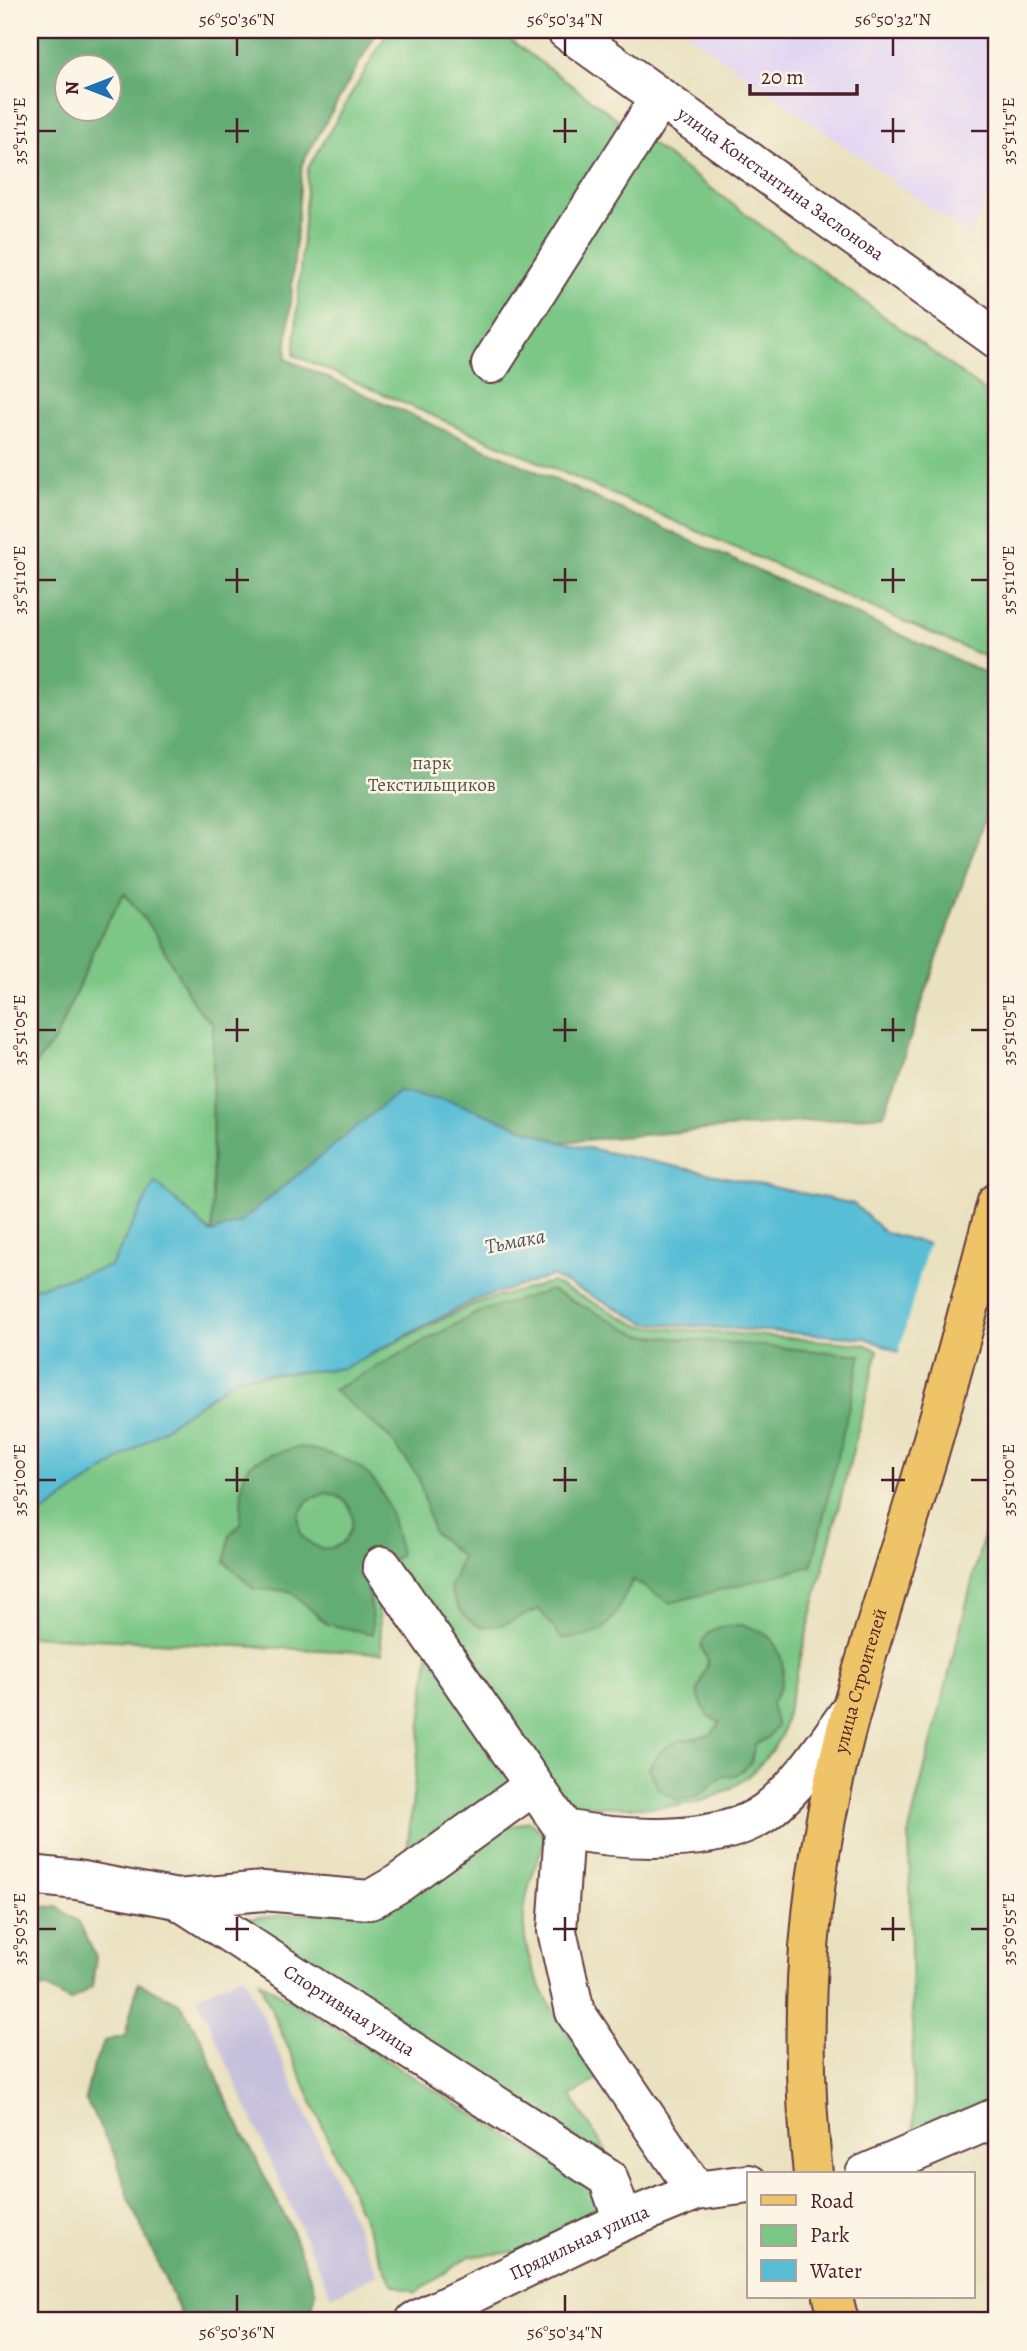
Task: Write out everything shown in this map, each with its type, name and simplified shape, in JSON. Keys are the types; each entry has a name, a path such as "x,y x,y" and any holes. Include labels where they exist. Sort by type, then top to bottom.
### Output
{"main road":[{"name":"улица Строителей","path":"813,2172 806,2054 809,1959 828,1811 852,1708 925,1469 997,1202"},
{"path":"833,2298 839,2321"}],"street":[{"name":"улица Константина Заслонова","path":"566,30 997,339"},
{"path":"491,364 660,98"},
{"path":"382,1566 505,1739 533,1786 564,1829 556,1931 575,2012 696,2191"},
{"path":"564,1829 600,1836 683,1836 737,1826 767,1811 803,1773 852,1708"},
{"path":"177,1899 263,1891 370,1900 399,1883 533,1786"},
{"name":"Спортивная улица","path":"30,1875 77,1880 177,1899 608,2178 623,2221"},
{"path":"870,2172 997,2117"},
{"name":"Прядильная улица","path":"415,2321 623,2221 696,2191 747,2184"}],"shaded area":[{"path":"683,30 997,30 997,173 970,236"},
{"path":"244,1975 378,2275 331,2296 197,1996"}],"green space":[{"name":"парк Текстильщиков","path":"30,30 378,30 302,164 286,359 997,678 997,782 884,1115 559,1142 451,1101 240,1222 212,1233 213,1024 195,1006 157,936 124,893 102,932 55,1040 30,1071"},
{"path":"389,30 497,30 997,400 997,662 294,355 308,168"},
{"path":"124,893 157,936 195,1006 213,1024 212,1233 155,1182 111,1266 30,1289 30,1071 55,1040 102,932"},
{"path":"552,1282 640,1326 863,1344 878,1350 781,1736 760,1765 737,1784 713,1797 686,1804 658,1807 564,1805 376,1579 382,1653 30,1636 30,1522 238,1377 344,1368 475,1303"},
{"path":"551,1290 640,1335 861,1355 812,1566 670,1603 633,1580 608,1624 600,1631 578,1638 561,1638 539,1609 497,1626 486,1627 466,1617 450,1588 462,1557 433,1532 418,1476 388,1436 333,1390 479,1312"},
{"path":"300,1447 344,1459 360,1468 382,1493 389,1510 400,1555 368,1577 373,1634 327,1624 290,1591 254,1589 225,1562 230,1534 241,1524 242,1488 248,1468 265,1457","holes":["326,1493 342,1499 350,1509 352,1521 349,1534 341,1543 330,1548 316,1546 301,1535 298,1516 308,1500"]},
{"path":"997,1483 997,2096 914,2133 909,1831"},
{"path":"745,1625 770,1638 780,1654 782,1679 771,1704 777,1726 767,1739 755,1744 751,1763 736,1775 721,1777 699,1795 678,1801 658,1788 649,1768 668,1746 682,1740 711,1735 720,1722 708,1717 697,1694 708,1661 701,1646 713,1630 724,1626"},
{"path":"429,1651 525,1788 406,1862"},
{"path":"529,1821 546,1837 526,1899 524,1924 527,1948 544,1994 599,2078 571,2096 613,2162 225,1921 378,1907 479,1837"},
{"path":"30,1906 57,1907 79,1922 96,1957 92,1987 70,2001 47,1988 30,1986"},
{"path":"259,1981 592,2188 602,2215 520,2252 470,2256 416,2293 392,2284"},
{"path":"138,1983 179,2002 202,2039 225,2097 291,2229 316,2292 309,2321 184,2321 131,2204 116,2157 85,2099 92,2070 104,2041 125,2036"}],"water":[{"name":"Тьмака","path":"399,1092 451,1101 559,1142 854,1204 884,1232 997,1263 997,1394 866,1338 646,1323 552,1276 474,1300 344,1368 238,1377 30,1522 30,1289 111,1266 155,1182 211,1233 240,1222"}],"pier":[{"path":"929,1241 997,1259 997,1397 898,1356"}]}
